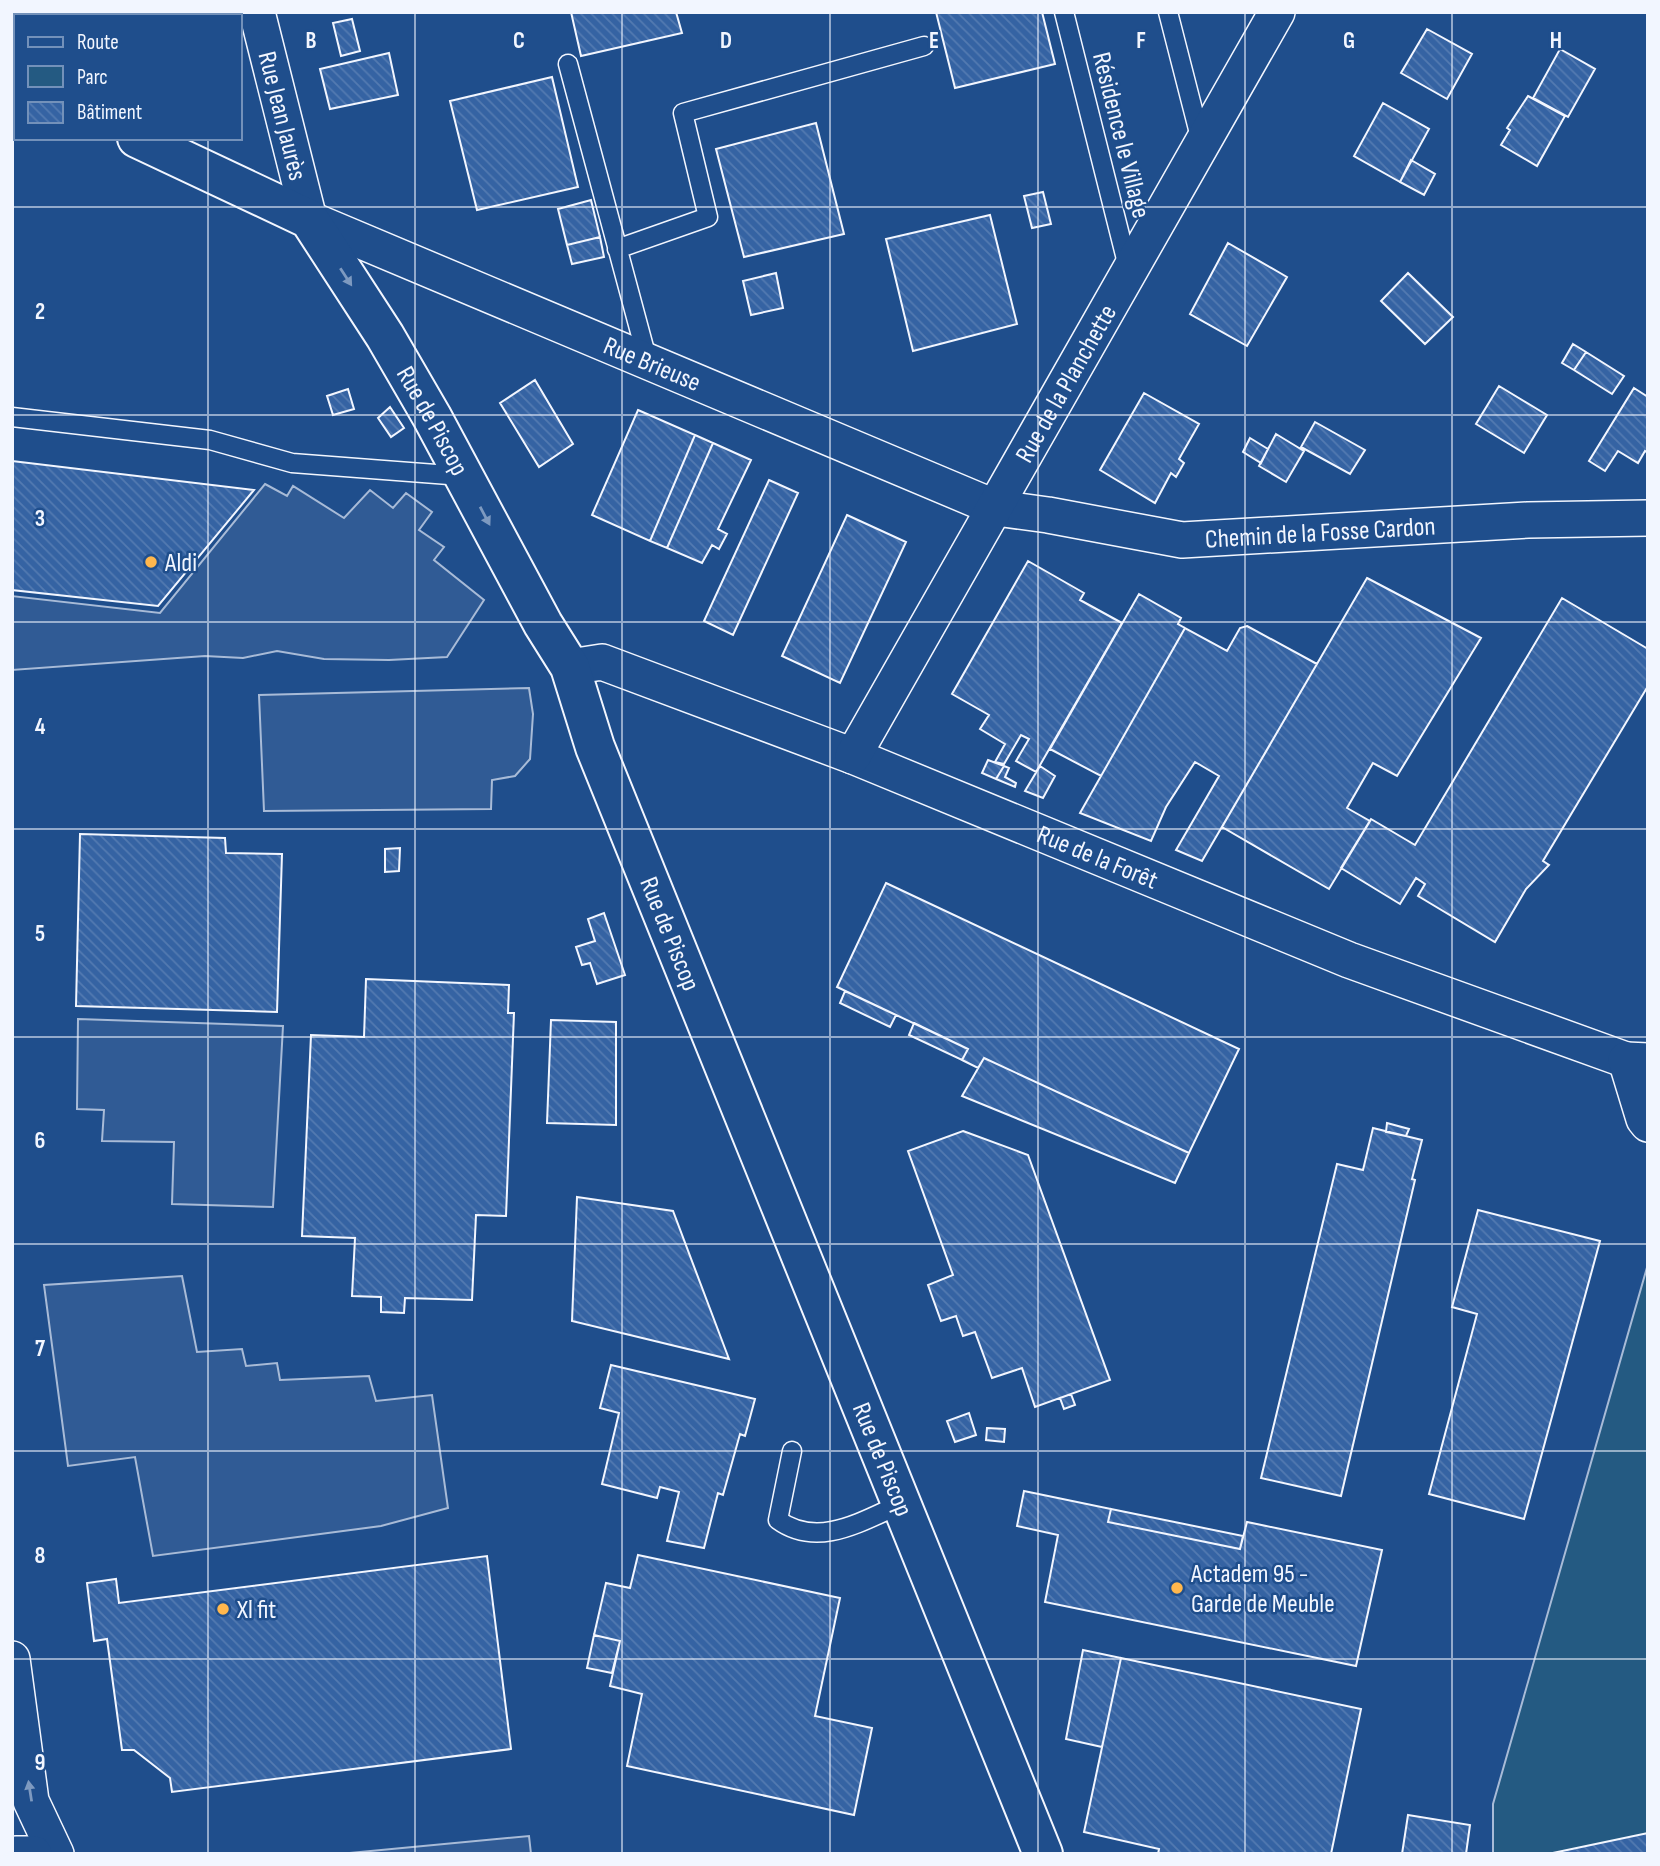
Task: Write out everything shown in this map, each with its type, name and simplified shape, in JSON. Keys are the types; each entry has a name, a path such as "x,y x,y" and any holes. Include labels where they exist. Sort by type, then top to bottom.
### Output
{"street":[{"name":"Rue Jean Jaurès","path":"257,12 309,219"},
{"name":"Rue de la Planchette","path":"853,756 1277,12"},
{"path":"141,140 309,219"},
{"name":"Rue Brieuse","path":"309,219 996,508"},
{"name":"Rue de Piscop","path":"309,219 385,336 543,624 570,667 595,747 1043,1854"},
{"name":"Chemin de la Fosse Cardon","path":"996,508 1182,540 1528,520 1648,518"},
{"name":"Rue de la Forêt","path":"570,667 602,662 853,756 1349,960 1637,1060 1644,1119 1648,1125"},
{"path":"12,1658 31,1801 56,1854"},
{"path":"16,1854 34,1854"}],"lane":[{"name":"Résidence le Village","path":"1064,12 1129,271"},
{"path":"1168,12 1201,142"},
{"path":"617,249 708,217 683,113 924,46"},
{"path":"568,64 648,362"},
{"path":"12,417 210,440 292,463 463,476"},
{"path":"792,1451 778,1520 789,1528 814,1533 843,1530 901,1504"}],"green space":[{"path":"1648,1264 1648,1854 1493,1854 1493,1804"}],"shaded area":[{"path":"265,484 287,496 293,486 344,518 370,490 393,508 406,493 432,512 419,530 444,547 434,560 484,600 447,657 324,659 277,651 243,658 205,656 12,670 12,596 160,613"},
{"path":"529,688 533,714 530,759 515,776 492,780 491,809 264,811 259,695"},
{"path":"78,1019 283,1026 273,1207 172,1204 174,1142 102,1141 104,1110 77,1109"},
{"path":"182,1276 197,1352 242,1349 246,1366 277,1363 280,1380 369,1376 376,1401 432,1395 448,1508 381,1526 153,1556 135,1457 68,1466 44,1285"},
{"path":"529,1836 531,1854 339,1854"}],"building":[{"path":"71,12 180,14 72,14"},
{"path":"571,12 676,12 682,33 581,56"},
{"path":"936,12 1042,12 1055,64 955,88"},
{"path":"352,19 360,51 341,56 333,23"},
{"path":"1427,29 1472,54 1447,99 1401,73"},
{"path":"1560,49 1595,69 1568,117 1533,98"},
{"path":"389,53 398,95 330,109 320,69"},
{"path":"552,77 578,187 477,210 450,101"},
{"path":"1528,96 1565,116 1537,166 1501,145 1510,130 1507,128"},
{"path":"1383,103 1429,129 1400,182 1354,156"},
{"path":"816,123 844,234 744,257 716,149"},
{"path":"1411,160 1435,174 1424,195 1400,182"},
{"path":"1043,192 1051,224 1032,228 1024,196"},
{"path":"591,200 600,237 567,245 558,209"},
{"path":"990,215 1017,324 913,351 886,239"},
{"path":"600,237 604,257 572,264 567,245"},
{"path":"1228,243 1287,277 1247,346 1190,314"},
{"path":"776,273 783,308 751,315 743,281"},
{"path":"1408,273 1453,317 1425,344 1381,301"},
{"path":"1573,344 1586,352 1574,370 1562,363"},
{"path":"1586,352 1624,376 1612,394 1574,370"},
{"path":"535,380 573,444 539,467 500,403"},
{"path":"1499,386 1547,415 1524,453 1476,424"},
{"path":"1634,388 1648,397 1648,453 1645,451 1638,463 1618,451 1605,471 1589,461"},
{"path":"348,389 354,409 333,415 327,396"},
{"path":"1144,393 1199,424 1179,459 1184,463 1176,477 1171,473 1155,503 1100,470"},
{"path":"390,407 404,428 391,437 378,418"},
{"path":"638,410 695,435 650,541 592,515"},
{"path":"1315,422 1365,450 1350,474 1301,447"},
{"path":"1276,434 1304,451 1286,482 1259,466"},
{"path":"695,435 713,443 667,548 650,541"},
{"path":"1250,438 1268,449 1261,463 1243,452"},
{"path":"713,443 751,460 718,529 727,534 719,549 712,545 702,563 667,548"},
{"path":"12,461 254,490 158,606 12,590"},
{"path":"769,480 798,493 733,635 704,621"},
{"path":"847,515 906,542 840,683 782,656"},
{"path":"1028,561 1084,593 1080,600 1122,623 1036,772 1016,761 1029,739 1021,735 1004,764 995,762 1005,744 980,729 989,715 952,694"},
{"path":"1367,578 1481,638 1397,776 1373,763 1347,808 1370,821 1329,889 1222,827"},
{"path":"1139,594 1181,618 1178,624 1185,628 1101,776 1050,749"},
{"path":"1562,598 1648,649 1648,686 1543,861 1549,865 1526,889 1495,942 1418,896 1425,884 1416,878 1400,904 1341,868 1371,819 1415,845"},
{"path":"1247,626 1317,664 1202,861 1176,850 1219,776 1195,762 1166,807 1151,841 1080,813 1185,628 1227,651 1240,628"},
{"path":"988,760 1004,766 996,779 982,773"},
{"path":"1004,766 1009,768 1005,777 1016,783 1015,787 996,779"},
{"path":"1040,766 1055,776 1043,798 1025,791"},
{"path":"80,834 225,838 226,853 282,854 277,1012 76,1006"},
{"path":"400,848 399,871 385,872 385,849"},
{"path":"886,883 1239,1049 1189,1153 984,1058 978,1068 962,1060 968,1049 837,987"},
{"path":"604,913 625,975 597,984 590,963 582,965 576,947 595,941 588,919"},
{"path":"366,979 509,985 508,1013 514,1013 506,1216 476,1215 472,1300 405,1298 404,1313 381,1312 381,1297 352,1296 355,1238 302,1236 311,1035 364,1037"},
{"path":"845,991 896,1015 890,1027 840,1003"},
{"path":"551,1020 616,1022 616,1125 547,1123"},
{"path":"914,1023 968,1049 962,1060 909,1035"},
{"path":"984,1058 1189,1153 1175,1183 962,1096"},
{"path":"1387,1123 1409,1129 1406,1136 1386,1132"},
{"path":"1373,1128 1422,1140 1341,1496 1261,1478 1337,1164 1363,1170"},
{"path":"963,1131 1028,1155 1110,1380 1035,1407 1022,1368 992,1378 975,1332 963,1336 956,1316 941,1321 928,1285 953,1275 908,1151"},
{"path":"577,1197 673,1211 729,1359 572,1321"},
{"path":"1478,1210 1600,1241 1524,1519 1429,1494 1477,1314 1452,1307"},
{"path":"611,1365 755,1399 745,1436 740,1434 723,1495 718,1493 704,1548 667,1541 679,1492 660,1487 657,1498 602,1484 619,1413 600,1408"},
{"path":"1071,1394 1075,1405 1064,1409 1060,1398"},
{"path":"969,1413 976,1435 955,1442 947,1421"},
{"path":"987,1428 1005,1429 1004,1442 986,1440"},
{"path":"1024,1491 1111,1509 1108,1522 1240,1549 1247,1522 1382,1550 1356,1666 1045,1602 1058,1535 1017,1526"},
{"path":"1111,1509 1243,1536 1240,1549 1108,1522"},
{"path":"638,1555 840,1598 815,1716 872,1728 854,1815 627,1766 642,1694 610,1686 620,1641 594,1635 606,1583 630,1588"},
{"path":"487,1556 511,1749 172,1792 170,1778 134,1750 122,1750 107,1639 94,1641 87,1583 116,1579 119,1603"},
{"path":"594,1635 620,1641 612,1673 587,1668"},
{"path":"1083,1650 1121,1658 1102,1747 1066,1739"},
{"path":"1121,1658 1361,1709 1331,1854 1158,1854 1159,1849 1084,1832"},
{"path":"1408,1815 1470,1825 1466,1854 1402,1854"},
{"path":"1648,1833 1648,1854 1548,1854"}],"place":[{"name":"Aldi","path":"151,562"},
{"name":"Actadem 95 - Garde de Meuble","path":"1177,1588"},
{"name":"Xl fit","path":"223,1609"}]}
